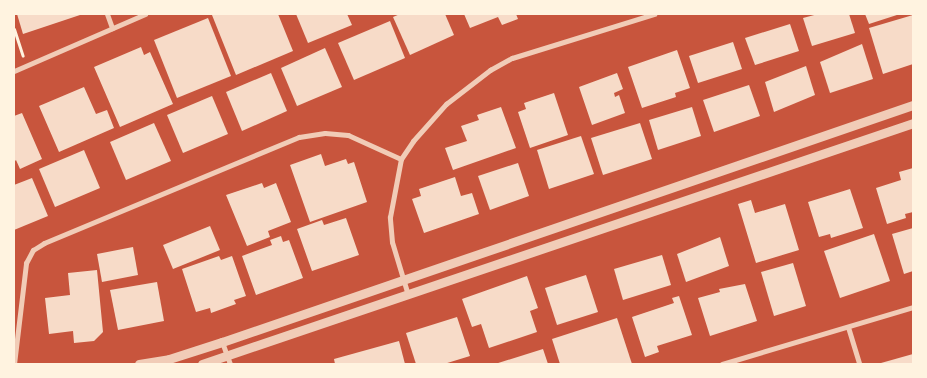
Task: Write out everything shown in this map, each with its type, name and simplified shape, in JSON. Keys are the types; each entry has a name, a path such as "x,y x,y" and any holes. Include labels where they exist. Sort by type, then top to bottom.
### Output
{"street":[{"path":"107,14 112,28"},
{"path":"14,71 145,14"},
{"path":"408,294 392,242 390,218 401,159 446,104 490,70 512,58 654,14"},
{"path":"139,364 169,359 222,342 913,105"},
{"path":"202,364 228,360 408,294 913,124"},
{"path":"14,364 26,262 33,250 44,243 299,138 325,133 348,135 401,159"},
{"path":"722,364 913,307"},
{"path":"848,327 859,364"},
{"path":"222,342 228,360"}],"path":[{"path":"14,29 26,66"}],"building":[{"path":"17,14 83,14 23,34"},
{"path":"278,14 293,51 236,75 212,15"},
{"path":"296,14 347,14 352,25 308,43"},
{"path":"400,14 445,14 454,35 410,55 393,17"},
{"path":"464,14 516,14 518,19 502,25 498,17 470,28"},
{"path":"818,14 849,14 855,33 812,46 803,18"},
{"path":"865,14 900,14 869,24"},
{"path":"913,15 913,64 883,74 869,28"},
{"path":"208,18 231,76 177,98 154,40"},
{"path":"390,21 405,58 354,80 338,43"},
{"path":"790,24 799,51 755,65 745,38"},
{"path":"733,42 742,69 698,83 689,56"},
{"path":"862,44 873,79 830,93 820,62"},
{"path":"141,47 144,55 150,52 173,104 120,127 94,67"},
{"path":"325,48 342,87 297,106 281,68"},
{"path":"677,50 690,88 675,93 676,97 642,108 628,67"},
{"path":"806,66 815,95 774,112 765,82"},
{"path":"271,73 287,111 242,131 226,92"},
{"path":"617,73 623,89 614,93 615,97 619,95 625,113 592,125 579,87"},
{"path":"749,85 760,116 714,132 703,100"},
{"path":"84,87 96,114 107,110 114,128 59,152 39,106"},
{"path":"554,93 568,135 530,148 518,112 526,109 524,103"},
{"path":"212,96 228,134 183,153 167,115"},
{"path":"501,107 516,148 453,170 445,148 467,141 461,126 479,120 477,115"},
{"path":"692,107 701,136 658,150 649,120"},
{"path":"22,113 42,159 20,169 16,160 14,162 14,116"},
{"path":"154,123 171,161 126,180 110,142"},
{"path":"640,123 652,159 603,175 591,138"},
{"path":"581,136 594,174 549,189 537,150"},
{"path":"84,150 100,188 55,207 39,169"},
{"path":"321,154 325,166 346,159 348,164 354,162 367,202 310,222 290,165"},
{"path":"518,163 529,196 490,210 478,176"},
{"path":"913,168 913,212 905,214 906,218 887,224 876,188 901,180 899,172"},
{"path":"455,177 461,196 472,193 479,214 424,233 412,199 421,196 419,189"},
{"path":"32,178 48,216 14,230 14,185"},
{"path":"262,183 264,188 276,183 291,222 268,231 270,237 247,246 226,195"},
{"path":"850,189 863,228 831,238 830,234 819,237 808,202"},
{"path":"751,200 755,213 785,204 799,250 756,263 738,204"},
{"path":"346,218 359,255 312,271 297,229 322,220 324,225"},
{"path":"210,226 220,250 173,269 163,245"},
{"path":"913,228 913,271 904,274 892,234"},
{"path":"874,234 890,281 840,298 824,251"},
{"path":"281,236 283,242 289,240 303,278 256,295 242,256 272,245 270,240"},
{"path":"720,237 729,266 686,282 677,254"},
{"path":"133,247 138,275 102,282 97,254"},
{"path":"662,255 671,285 623,300 614,269"},
{"path":"219,256 221,260 232,256 246,296 234,300 236,304 211,313 210,308 196,312 182,269"},
{"path":"793,263 806,306 774,316 761,272"},
{"path":"97,270 103,332 94,341 74,343 73,331 49,334 45,298 70,295 68,273"},
{"path":"586,275 598,312 557,325 545,288"},
{"path":"527,276 538,308 530,311 537,332 489,348 481,324 472,327 462,299"},
{"path":"157,282 164,321 118,330 110,290"},
{"path":"745,284 757,321 710,336 698,298 720,292 719,289"},
{"path":"679,296 692,335 657,346 659,352 645,357 632,317 674,303 672,298"},
{"path":"457,317 470,356 444,364 416,364 406,333"},
{"path":"617,318 632,364 560,364 552,339"},
{"path":"399,341 405,364 335,364 334,359"},
{"path":"543,349 548,364 495,364"},
{"path":"913,354 913,364 881,363"}]}
